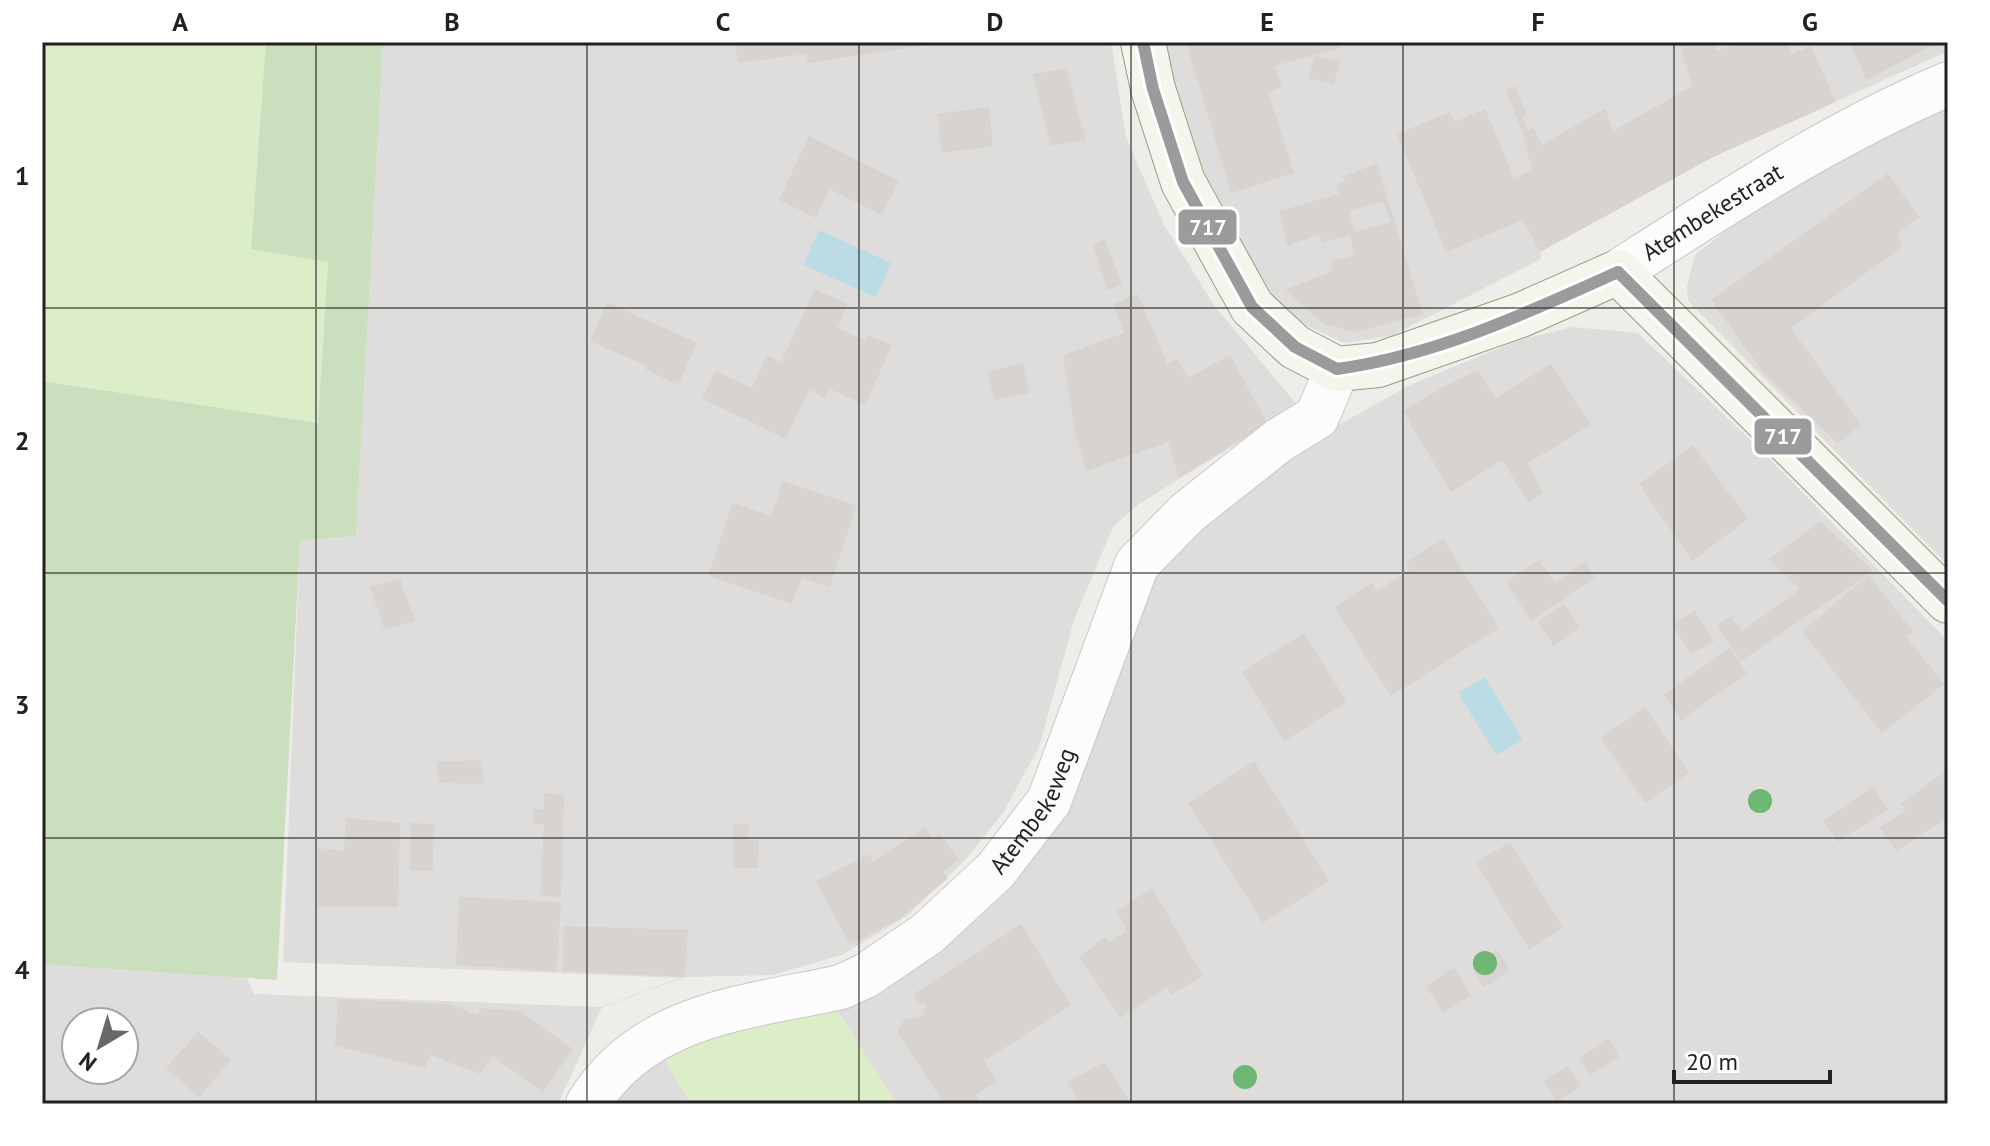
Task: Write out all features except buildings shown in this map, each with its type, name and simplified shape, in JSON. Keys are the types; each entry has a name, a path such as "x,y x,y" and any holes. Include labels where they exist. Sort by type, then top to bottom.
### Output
{"street":[{"path":"1143,42 1153,89 1183,182 1252,307 1295,347 1337,369"},
{"name":"Atembekestraat","path":"1337,369 1378,365 1521,315 1618,272 1734,197 1910,99 1948,84"},
{"path":"1618,272 1948,601"},
{"name":"Atembekeweg","path":"588,1104 602,1082 637,1050 677,1025 841,987 865,976 927,934 996,870 1049,801 1137,564 1187,513 1278,441 1317,417 1337,369"}],"shaded area":[{"path":"383,42 1111,42 1126,137 1164,225 1214,305 1298,406 1139,504 1113,527 1074,620 1039,747 1003,813 966,859 907,916 842,955 772,975 685,977 602,1007 558,1104 42,1104 42,960 242,967 254,994 600,1007 680,978 283,962 300,539 356,536"},
{"path":"1165,42 1948,42 1948,51 1713,157 1540,252 1541,259 1391,336 1344,343 1288,317 1254,282 1223,224 1170,77"},
{"path":"1948,105 1948,565 1688,301 1687,286 1695,255 1769,197"},
{"path":"1573,327 1638,333 1762,451 1948,641 1948,1104 897,1104 833,1004 973,909 1137,596 1251,474 1410,385 1519,340"},
{"path":"660,1052 691,1104 609,1104"}],"green space":[{"path":"42,42 266,42 251,248 328,262 318,423 42,381"},
{"path":"266,42 383,42 356,536 300,540 277,980 42,964 42,381 318,423 328,262 251,249"},
{"path":"833,1004 897,1104 691,1104 660,1052"}],"water":[{"path":"819,230 891,263 876,297 803,265"},
{"path":"1485,677 1523,740 1496,755 1458,693"}],"transit line":[{"name":"717","path":"1143,42 1153,89 1183,182 1252,307 1295,347 1337,369"},
{"name":"717","path":"1618,272 1948,601"},
{"name":"717","path":"1337,369 1410,354 1481,331 1618,272"}]}
